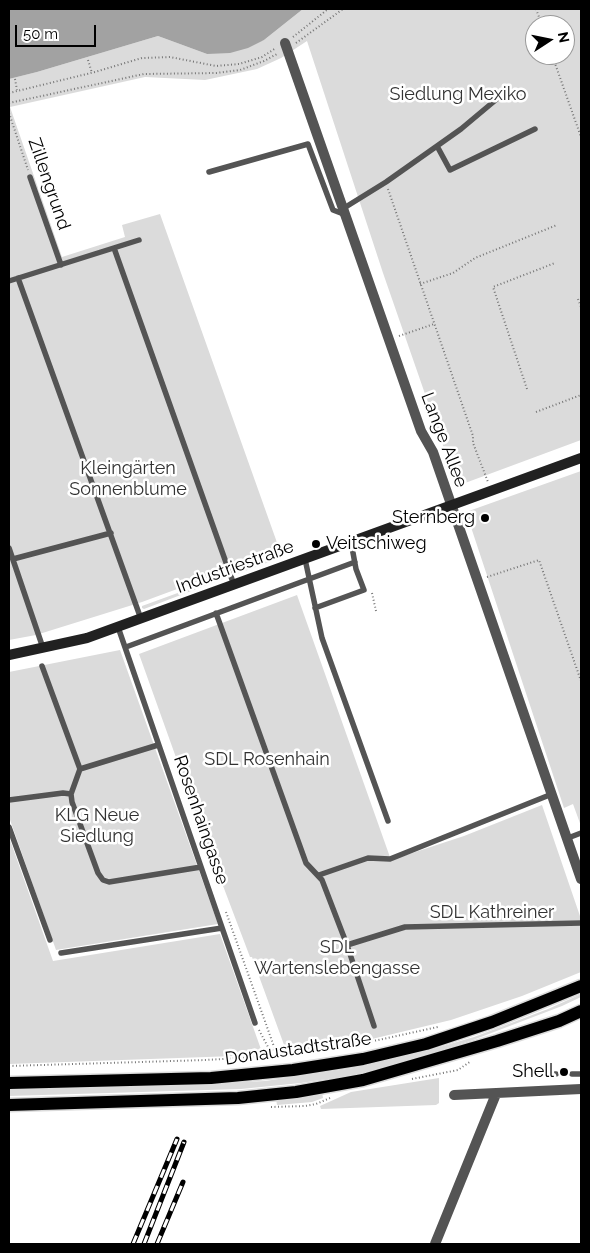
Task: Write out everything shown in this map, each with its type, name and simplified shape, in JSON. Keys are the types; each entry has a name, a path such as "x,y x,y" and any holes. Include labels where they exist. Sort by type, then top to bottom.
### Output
{"main road":[{"name":"Donaustadtstraße","path":"9,1083 211,1078 293,1070 362,1059 426,1044 492,1022 581,986"},
{"name":"Donaustadtstraße","path":"9,1105 238,1098 296,1092 363,1080 497,1041 581,1011"}],"street":[{"name":"Lange Allee","path":"287,45 421,431 433,452 452,505 581,879"},
{"name":"Industriestraße","path":"9,655 87,638 581,458"},
{"path":"454,1096 581,1089"},
{"path":"435,1244 496,1094"}],"lane":[{"path":"209,172 308,144 333,210 345,212 461,129 504,93"},
{"path":"437,146 450,170 536,129"},
{"name":"Zillengrund","path":"30,177 61,264"},
{"path":"9,281 139,240"},
{"path":"114,248 234,585"},
{"path":"18,278 141,619"},
{"path":"13,559 111,533"},
{"path":"315,608 364,590 351,542"},
{"path":"9,548 43,648"},
{"path":"305,559 322,638 388,821"},
{"name":"Industriestraße","path":"126,647 355,562"},
{"path":"216,613 306,863 322,880 347,945 374,1026"},
{"name":"Rosenhaingasse","path":"118,627 255,1023"},
{"path":"42,666 80,770 71,794 72,802 98,873 103,880 109,882 202,867"},
{"path":"80,770 158,745"},
{"path":"9,800 63,793 71,794"},
{"path":"318,875 368,858 390,859 552,794"},
{"path":"9,827 50,940"},
{"path":"568,838 581,833"},
{"path":"347,945 405,927 581,923"},
{"path":"61,953 222,928"},
{"path":"545,1074 556,1074"},
{"path":"572,1074 581,1074"}],"path":[{"path":"9,92 142,58 170,57 216,66 239,64 262,57 287,45 328,9"},
{"path":"9,103 144,74 216,73 240,70 264,62 343,9"},
{"path":"88,60 92,72"},
{"path":"556,65 581,136"},
{"path":"15,78 17,90"},
{"name":"Zillengrund","path":"9,113 30,177"},
{"path":"386,182 473,436 473,443 485,477 493,490"},
{"path":"420,284 453,273 475,258 557,225"},
{"path":"527,389 493,287 555,263"},
{"path":"578,299 581,307"},
{"path":"402,335 434,324"},
{"path":"536,412 581,395"},
{"path":"478,580 539,560 581,680"},
{"path":"230,922 277,1056"},
{"path":"255,1023 268,1047 276,1052"},
{"path":"9,1066 277,1056 328,1050 439,1026"},
{"path":"462,1068 471,1061"}],"green space":[{"path":"303,9 581,9 581,440 457,486 383,273 307,41 281,58 257,69 205,80 145,77 10,107 62,257 125,237 122,225 160,214 280,551 142,602 36,635 9,640 9,79 158,36 207,54 264,40"},
{"path":"581,471 581,826 573,804 564,808 466,512"},
{"path":"282,554 283,557 234,575 233,572"},
{"path":"227,575 228,577 144,609 142,608 142,606"},
{"path":"297,595 391,860 464,836 542,805 581,919 581,972 522,996 451,1020 351,1044 287,1053 252,957 250,957 203,833 139,654"},
{"name":"KLG Neue Siedlung","path":"120,650 218,924 56,950 9,817 9,672"},
{"path":"9,837 53,961 220,934 263,1055 9,1064"},
{"path":"581,994 581,997 562,1006 473,1040 399,1064 353,1075 241,1089 9,1096 9,1090 265,1081 353,1068 426,1051 474,1037 548,1009"},
{"path":"439,1078 439,1103 436,1105 321,1109 320,1106 351,1092"},
{"path":"322,1092 323,1098 312,1102 277,1105 276,1099"}],"shaded area":[{"path":"9,9 303,9 264,40 248,48 230,53 207,54 158,36 9,79"}],"railway":[{"path":"133,1244 177,1139"},
{"path":"144,1244 184,1142"},
{"path":"157,1244 183,1182"}],"place":[{"name":"Sternberg","path":"485,518"},
{"name":"Veitschiweg","path":"316,544"},
{"name":"Shell","path":"564,1072"}],"park label":[{"name":"Siedlung Mexiko","path":"458,95"},
{"name":"Kleingärten Sonnenblume","path":"128,479"},
{"name":"SDL Rosenhain","path":"267,760"},
{"name":"SDL Kathreiner","path":"492,913"},
{"name":"SDL Wartenslebengasse","path":"337,958"}]}
